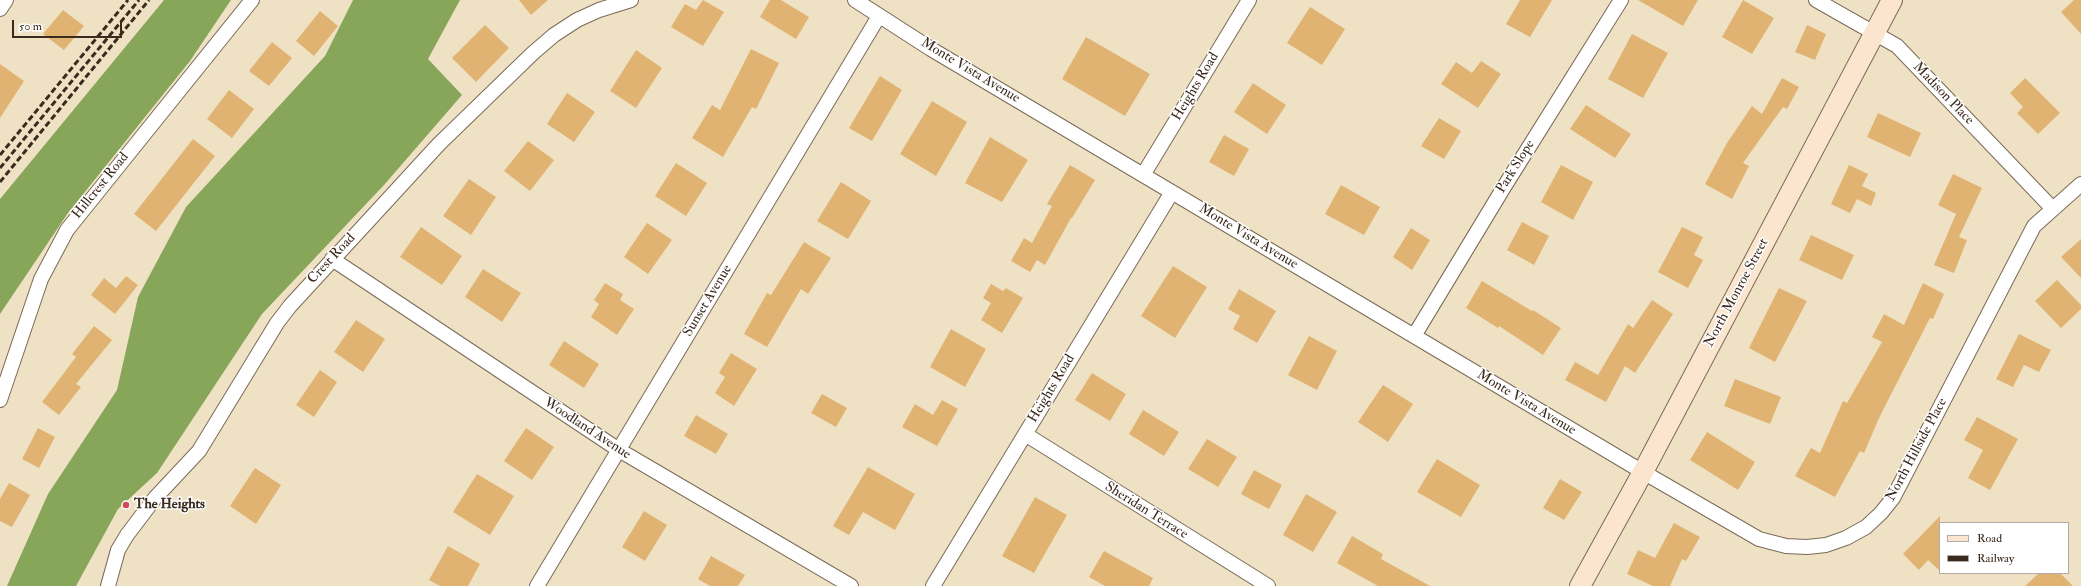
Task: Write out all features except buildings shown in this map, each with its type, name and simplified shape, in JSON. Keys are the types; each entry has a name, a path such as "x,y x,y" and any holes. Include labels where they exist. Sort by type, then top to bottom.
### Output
{"main road":[{"name":"North Monroe Street","path":"1580,586 1892,0"}],"street":[{"path":"0,9 6,0"},
{"name":"Hillcrest Road","path":"0,400 41,279 67,230 252,0"},
{"name":"Crest Road","path":"108,586 118,550 137,520 199,451 277,323 332,258 439,144 533,52 554,35 577,20 599,10 631,0"},
{"name":"Monte Vista Avenue","path":"855,0 938,53 1642,472"},
{"name":"Heights Road","path":"1143,175 1249,0"},
{"name":"Park Slope","path":"1414,336 1504,187 1621,0"},
{"name":"Madison Place","path":"1816,0 1897,46 2053,209"},
{"name":"Sunset Avenue","path":"536,586 879,16"},
{"name":"North Hillside Place","path":"1642,472 1759,539 1768,542 1800,547 1826,545 1846,538 1866,527 1881,513 1893,498 2034,226 2081,184"},
{"name":"Heights Road","path":"933,586 1172,192"},
{"name":"Woodland Avenue","path":"332,258 618,450 851,586"},
{"name":"Sheridan Terrace","path":"1025,434 1268,586"}],"green space":[{"path":"164,0 231,0 190,61 68,213 0,314 0,199"},
{"path":"353,0 460,0 428,59 462,95 384,185 262,314 157,473 118,509 76,586 7,586 48,494 117,390 138,297 186,207 325,56"}],"railway":[{"path":"0,155 128,0"},
{"path":"0,168 139,0"},
{"path":"0,182 149,0"}],"place":[{"name":"The Heights","path":"126,505"}]}
